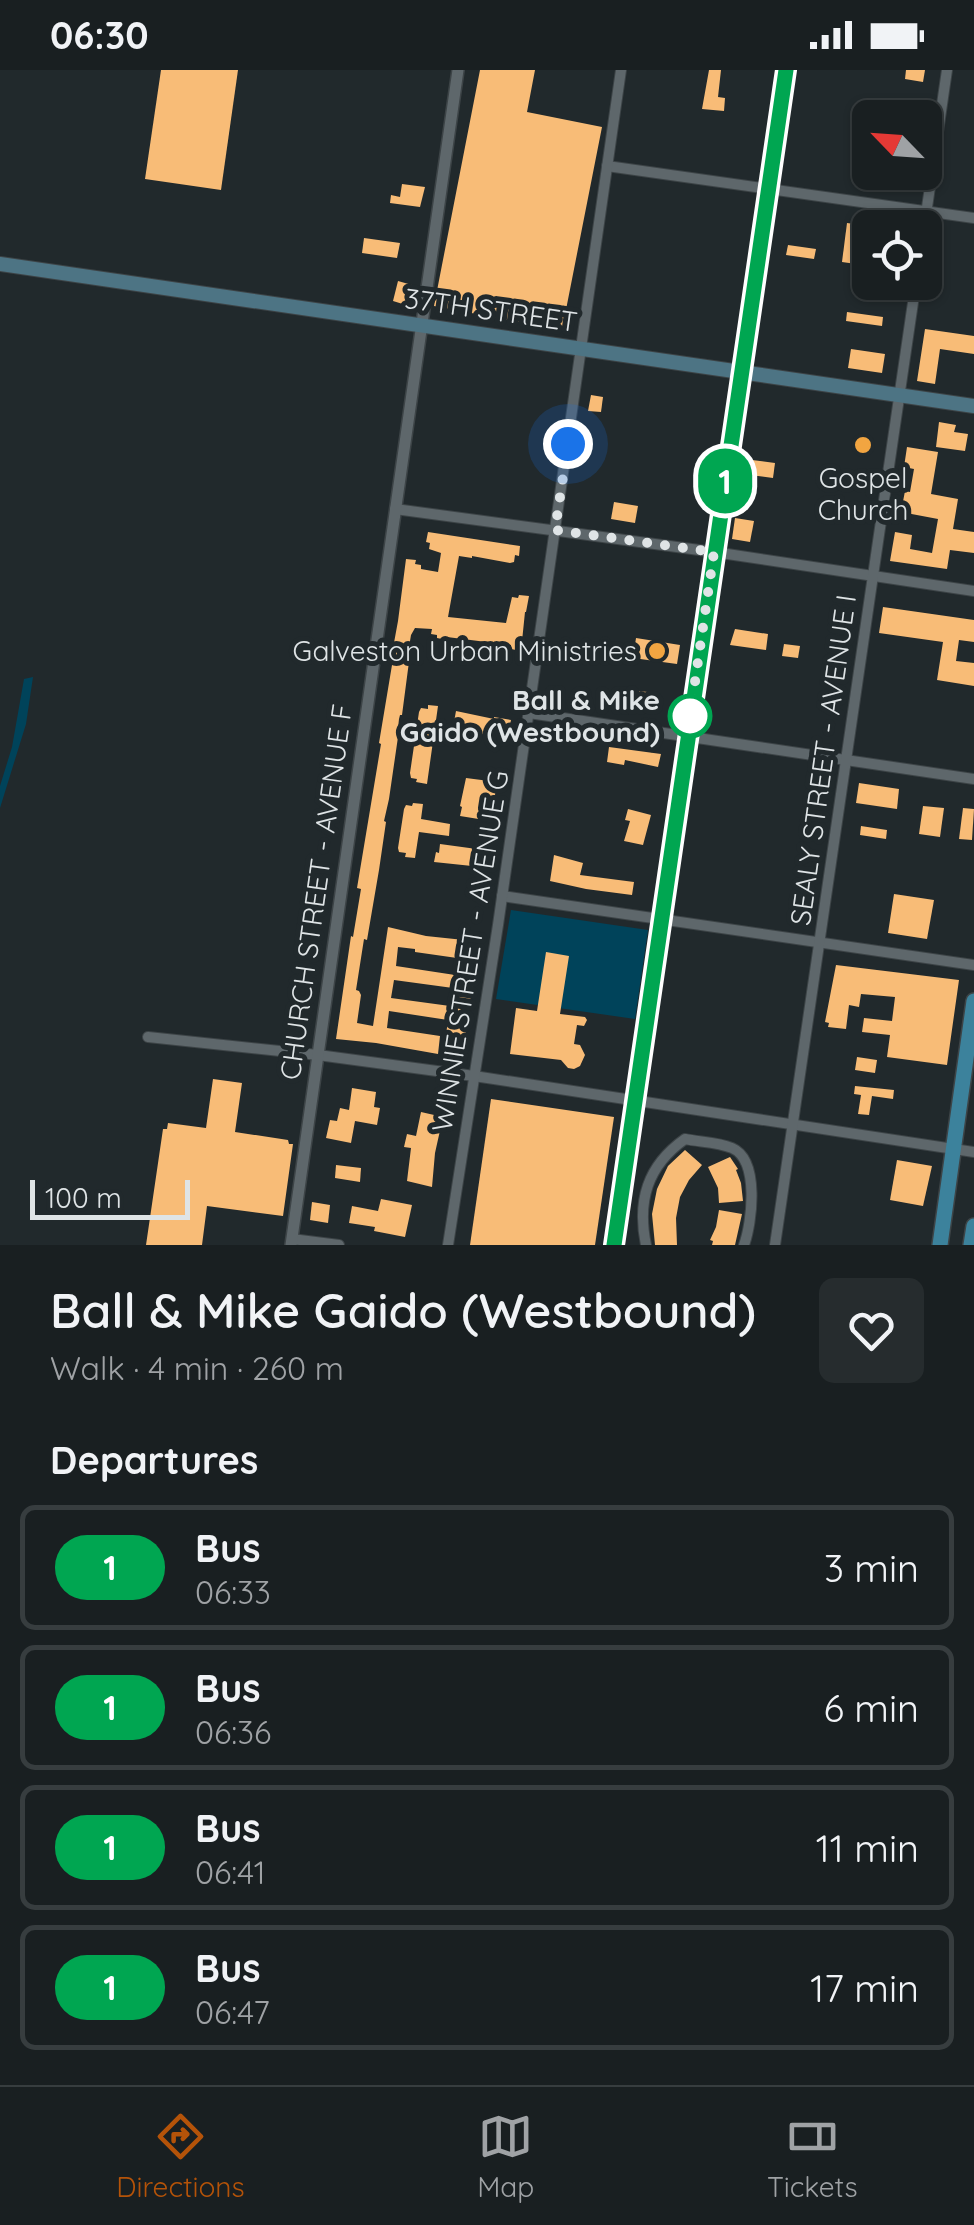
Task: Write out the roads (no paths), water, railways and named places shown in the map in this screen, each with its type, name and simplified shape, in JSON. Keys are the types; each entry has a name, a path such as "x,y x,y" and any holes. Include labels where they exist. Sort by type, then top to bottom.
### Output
{"main road":[{"name":"37TH STREET","path":"0,264 974,406"},
{"path":"940,1245 974,1001"},
{"path":"971,1245 974,1226"}],"street":[{"name":"CHURCH STREET - AVENUE F","path":"291,1242 458,70"},
{"name":"WINNIE STREET - AVENUE G","path":"448,1245 621,70"},
{"path":"614,1245 786,70"},
{"path":"926,210 947,70"},
{"path":"606,166 912,210"},
{"path":"942,214 974,218"},
{"name":"SEALY STREET - AVENUE I","path":"775,1245 913,300"},
{"path":"396,509 974,590"},
{"path":"529,714 974,779"},
{"path":"502,896 974,966"},
{"path":"148,1037 474,1076 974,1152"},
{"path":"646,1245 641,1206 646,1190 670,1149 685,1139 734,1148 741,1155 747,1167 752,1206 744,1245"},
{"path":"291,1242 339,1245"}],"place":[{"name":"Gospel Church","path":"863,445"},
{"name":"Galveston Urban Ministries","path":"657,651"},
{"name":"Ball & Mike Gaido (Westbound)","path":"690,716"}]}
